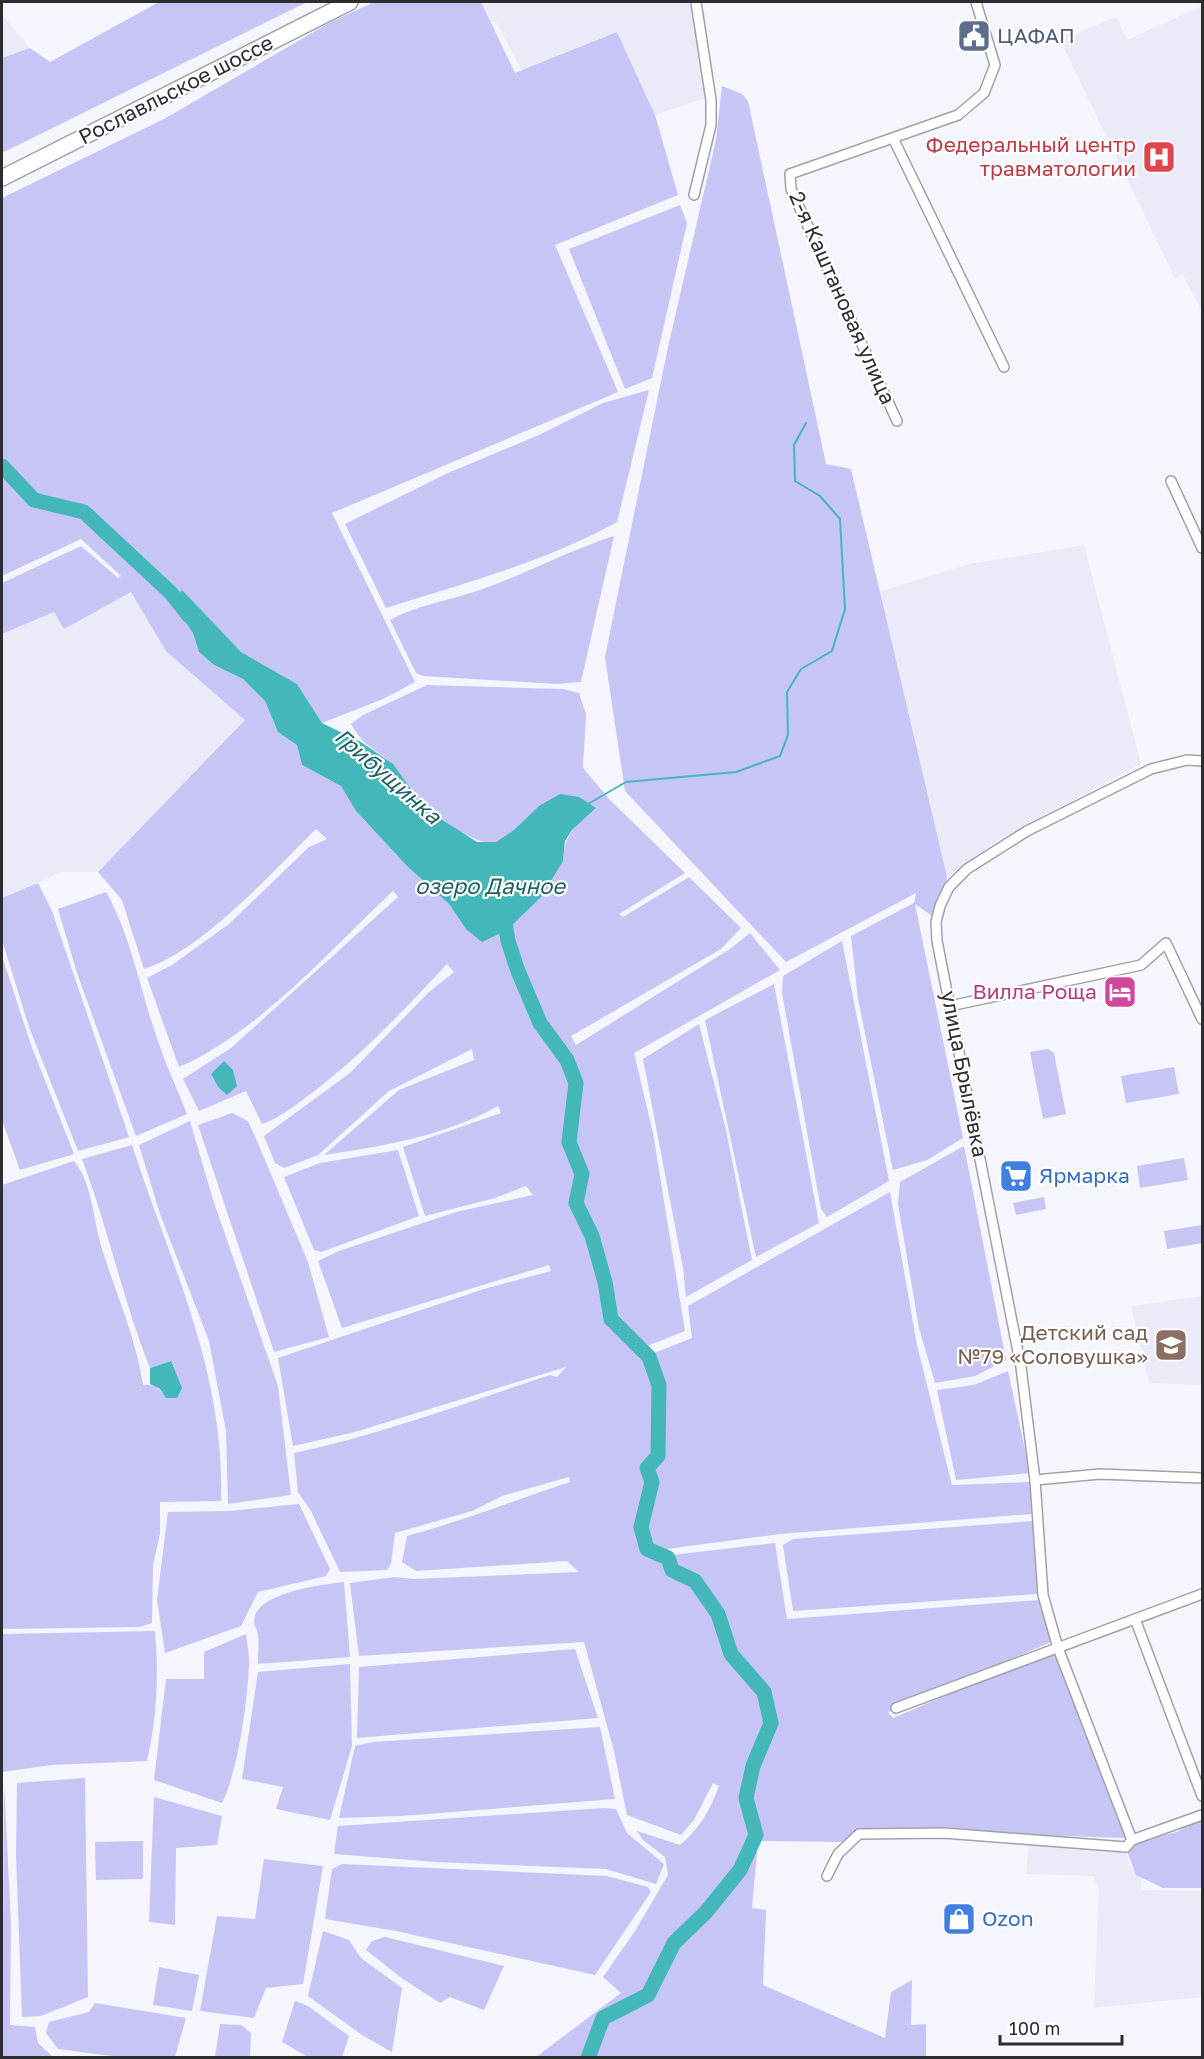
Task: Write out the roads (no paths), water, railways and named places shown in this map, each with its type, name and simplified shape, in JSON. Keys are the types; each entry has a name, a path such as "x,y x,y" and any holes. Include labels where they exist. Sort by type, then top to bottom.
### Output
{"main road":[{"name":"Рославльское шоссе","path":"2,178 350,2"}],"street":[{"path":"694,195 711,125 706,67 696,2"},
{"path":"976,2 995,66 984,93 958,115 893,138 1004,367"},
{"name":"2-я Каштановая улица","path":"893,138 790,174 791,189 897,421"},
{"path":"1171,480 1203,548"},
{"name":"улица Брылёвка","path":"1132,1840 1059,1648 1043,1595 1035,1480 1021,1367 950,1006 936,922 944,897 967,869 1027,831 1150,769 1187,760 1203,761"},
{"path":"950,1006 1141,965 1166,943 1203,1019"},
{"path":"1035,1480 1100,1474 1203,1478"},
{"path":"896,1708 1203,1594"},
{"path":"1135,1619 1203,1796"},
{"path":"827,1876 838,1854 859,1834 944,1833 1126,1846 1132,1840 1203,1815"}],"water":[{"name":"озеро Дачное","path":"182,590 241,652 297,684 322,723 361,742 393,764 415,795 433,814 477,842 496,842 514,830 539,806 560,794 579,797 596,808 572,830 565,841 563,861 541,897 507,930 482,942 466,929 449,904 407,866 356,811 341,786 302,765 297,745 278,732 265,701 243,679 214,665 199,652 193,633 173,603"},
{"path":"224,1061 233,1070 237,1086 227,1095 219,1088 211,1074"},
{"path":"171,1361 182,1388 177,1398 166,1398 160,1389 150,1384 150,1368"}],"waterway":[{"path":"588,804 626,782 736,772 780,756 788,735 787,692 801,669 832,651 845,609 840,519 820,496 795,481 794,445 806,423"},
{"name":"Грибущинка","path":"2,466 34,500 84,512 171,593 189,616"},
{"name":"Грибущинка","path":"503,910 508,941 518,971 540,1023 567,1060 576,1083 569,1142 582,1174 576,1203 592,1236 605,1282 611,1319 649,1357 659,1385 658,1456 647,1468 652,1482 641,1527 647,1549 668,1558 672,1570 695,1581 718,1614 731,1654 764,1692 771,1723 753,1766 746,1798 756,1835 740,1870 706,1912 674,1943 648,1995 603,2018 588,2058"}],"place":[{"name":"ЦАФАП","path":"974,36"},
{"name":"Федеральный центр травматологии","path":"1159,157"},
{"name":"Вилла Роща","path":"1120,992"},
{"name":"Ярмарка","path":"1016,1176"},
{"name":"Детский сад №79 «Соловушка»","path":"1171,1345"},
{"name":"Ozon","path":"959,1919"}]}
